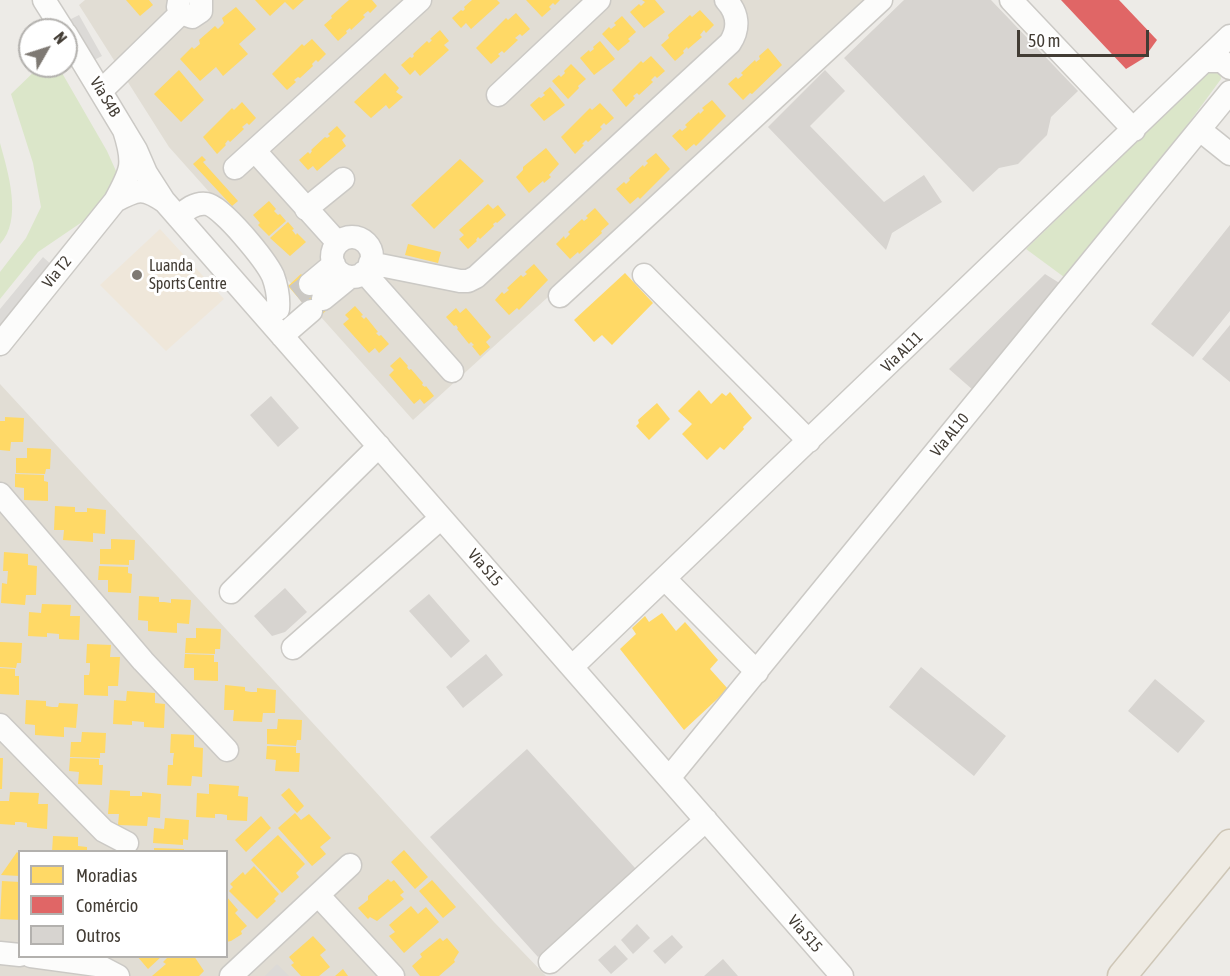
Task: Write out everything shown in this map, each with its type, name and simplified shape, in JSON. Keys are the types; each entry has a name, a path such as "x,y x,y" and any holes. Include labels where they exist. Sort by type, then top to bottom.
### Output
{"main road":[{"path":"1122,974 1230,844"}],"street":[{"path":"44,0 55,18"},
{"path":"101,91 180,7 188,17 195,16 201,11 201,0"},
{"path":"235,168 420,0"},
{"path":"498,94 599,0"},
{"path":"282,336 297,303 351,264 460,281 476,278 730,43 736,33 737,25 734,10 726,0"},
{"path":"560,296 881,0"},
{"path":"1011,0 1134,130"},
{"name":"Via AL11","path":"572,667 1230,36"},
{"name":"Via S4B","path":"78,54 136,150 146,173 171,210"},
{"path":"1204,61 1222,61 1230,68"},
{"name":"Via AL10","path":"669,778 1230,92"},
{"name":"Via S4B","path":"115,201 130,168 131,154 124,130"},
{"path":"1200,130 1230,154"},
{"path":"255,151 351,264 452,371"},
{"path":"306,209 343,179"},
{"name":"Via S15","path":"115,201 136,190 152,193 171,210 297,303 282,336 842,976"},
{"name":"Via T2","path":"0,344 115,201"},
{"path":"171,210 207,204 219,210 255,249 272,275 279,295 297,303"},
{"path":"644,275 809,441"},
{"path":"231,592 379,446"},
{"path":"0,494 8,521 227,750"},
{"path":"293,648 441,518"},
{"path":"665,579 757,672"},
{"path":"0,725 104,831 127,843"},
{"path":"550,962 706,820"},
{"path":"231,976 350,865"},
{"path":"318,895 393,976"},
{"path":"0,953 18,955"},
{"path":"39,958 97,965 118,976"}],"shaded area":[{"path":"85,0 874,0 413,420 169,147 79,5"},
{"path":"79,15 102,56 92,61 78,36 78,18 73,18"},
{"name":"Luanda Sports Centre","path":"160,229 224,299 166,351 100,285"},
{"path":"43,257 54,267 0,332 0,309"},
{"path":"0,384 494,922 546,976 0,976"},
{"path":"277,964 289,976 265,976"}],"green space":[{"path":"1211,70 1220,70 1221,79 1169,150 1064,277 1026,249"},
{"path":"28,78 65,78 116,171 114,183 85,220 38,252 0,299 0,272 26,238 41,207 33,163 11,94"},
{"path":"0,143 10,181 12,209 7,234 0,244"}],"building: Moradias":[{"path":"126,0 149,0 153,5 140,16"},
{"path":"255,0 304,0 293,10 285,2 270,16"},
{"path":"349,0 372,0 377,6 370,13 368,11 363,15 365,17 351,30 350,28 346,31 347,33 338,41 324,25"},
{"path":"472,0 497,0 500,3 471,29 466,23 461,28 452,18 461,10 463,11"},
{"path":"526,0 560,0 555,5 553,3 549,7 551,9 542,17"},
{"path":"642,0 655,0 665,12 644,28 630,12 645,2"},
{"path":"236,7 256,29 239,44 248,54 223,76 216,67 200,81 180,59 192,47 194,49 200,44 199,40 215,26 218,29 224,23 222,18"},
{"path":"700,10 714,25 706,33 704,30 700,35 702,37 688,49 687,47 675,61 661,45 669,38 668,35 690,15 692,17"},
{"path":"516,13 530,29 522,36 520,34 515,38 518,40 504,53 502,51 498,54 500,56 491,64 476,48 506,18 508,20"},
{"path":"622,16 636,32 628,39 630,41 618,51 602,34 609,27 611,29 616,25 614,23"},
{"path":"440,30 449,41 444,45 449,50 420,76 415,70 410,75 401,65 410,57 412,58 413,54 427,41 429,43 432,40 430,39"},
{"path":"312,39 326,54 318,62 316,60 300,78 294,80 296,82 287,90 272,74 302,44 304,46"},
{"path":"600,41 615,59 594,75 580,58 589,50 590,52 594,49 593,47"},
{"path":"768,48 782,65 743,100 728,84 736,77 738,79 743,75 741,73 755,60 756,62 760,59 759,56"},
{"path":"651,56 665,71 657,78 655,76 651,80 653,82 639,95 637,93 633,96 635,98 626,107 612,90 641,61 643,63"},
{"path":"571,64 586,79 568,99 552,81 559,75 561,77"},
{"path":"179,70 204,100 181,122 154,94"},
{"path":"385,73 399,88 396,92 403,97 389,109 386,105 371,118 354,102"},
{"path":"550,87 565,105 544,121 530,105 545,95 543,93"},
{"path":"712,100 726,116 696,146 694,144 686,151 672,136 680,129 682,131 687,127 685,125 699,112 700,114 704,110 702,108"},
{"path":"242,102 256,118 249,125 247,123 242,127 244,129 230,142 228,140 217,154 203,137 232,108 234,110"},
{"path":"600,103 614,118 606,125 604,123 600,127 602,129 588,142 586,140 575,154 561,137 590,108 592,110"},
{"path":"337,126 346,136 342,140 346,146 317,171 313,166 308,170 299,160 308,152 310,154 311,150 325,137 330,136 328,134"},
{"path":"546,148 559,164 549,175 551,177 529,193 516,177 523,167"},
{"path":"656,153 670,169 640,199 638,197 630,204 616,189 624,182 626,184 629,178 643,165 644,167 648,163 646,161"},
{"path":"202,156 206,160 203,162 238,201 232,206 193,164"},
{"path":"460,159 484,181 434,229 411,205"},
{"path":"269,201 276,209 274,211 286,221 269,236 258,225 260,223 253,215"},
{"path":"488,204 493,209 498,205 506,215 493,224 494,226 480,239 478,237 468,249 459,239 464,235 459,230"},
{"path":"595,208 609,224 579,254 578,252 570,259 556,244 564,236 565,239 570,234 568,232 582,219 584,221 588,218 586,216"},
{"path":"288,222 296,235 297,233 306,242 290,256 270,238"},
{"path":"408,244 441,252 438,263 405,255"},
{"path":"534,264 548,280 519,310 517,308 509,315 495,300 502,292 504,294 509,290 507,288 521,275 523,277 527,274 525,272"},
{"path":"625,273 653,303 612,345 602,335 594,342 574,320"},
{"path":"301,274 330,307 317,319 288,286"},
{"path":"355,306 363,315 361,316 364,319 366,317 378,332 376,333 389,344 379,353 375,348 369,353 343,324 349,319 345,315"},
{"path":"456,308 460,313 466,308 491,337 486,342 490,347 480,356 472,346 474,345 471,342 469,344 456,325 454,326 446,317"},
{"path":"400,357 409,370 411,369 423,383 422,385 426,386 434,396 424,404 420,399 414,404 389,375 394,370 390,366"},
{"path":"699,390 711,404 722,393 726,396 730,392 752,418 724,450 720,447 707,460 682,434 692,424 678,411"},
{"path":"657,403 670,419 649,440 636,426 639,423 638,420"},
{"path":"5,417 24,418 23,442 11,442 10,451 0,450 0,421 5,421"},
{"path":"27,448 51,449 50,469 46,469 45,474 16,473 16,458 27,458"},
{"path":"15,474 44,475 44,481 48,482 48,501 24,500 24,488 15,487"},
{"path":"55,506 75,507 75,512 87,512 87,508 106,510 105,534 93,533 93,542 63,540 64,530 54,530"},
{"path":"111,539 135,540 134,560 129,560 129,565 100,564 100,549 111,549"},
{"path":"4,552 28,554 28,565 37,566 36,595 26,595 25,605 1,603 2,583 7,584 8,571 3,571"},
{"path":"99,566 128,567 128,573 132,574 131,593 108,592 108,580 98,580"},
{"path":"139,596 159,597 159,602 171,603 171,599 191,600 189,624 177,623 177,633 148,631 148,621 138,620"},
{"path":"42,604 71,605 70,616 80,616 79,640 59,639 59,634 47,633 47,637 28,636 29,612 41,613"},
{"path":"662,613 676,631 685,622 718,660 710,669 728,689 684,730 620,649 636,634 632,628 645,616 649,622"},
{"path":"196,628 221,629 220,649 215,649 215,654 185,653 186,638 196,638"},
{"path":"0,642 22,643 21,663 17,663 16,668 0,667"},
{"path":"87,644 111,645 110,657 120,657 118,686 108,686 108,696 84,695 84,675 89,675 90,670 90,663 86,663"},
{"path":"185,654 214,655 214,662 218,662 218,681 194,680 194,668 184,668"},
{"path":"0,668 15,669 15,676 19,676 19,695 0,694"},
{"path":"225,685 245,687 245,691 251,692 257,692 257,688 276,690 275,713 263,713 262,722 233,721 234,710 224,710"},
{"path":"127,691 155,693 155,703 165,704 164,728 144,727 144,722 132,721 132,725 113,724 114,700 126,701"},
{"path":"26,700 46,701 46,706 52,707 58,707 59,703 78,704 76,728 64,727 64,737 35,735 35,725 25,724"},
{"path":"278,719 302,720 301,740 297,740 296,746 267,744 267,729 277,729"},
{"path":"82,732 106,733 105,753 100,753 100,758 70,757 71,742 81,742"},
{"path":"171,734 194,735 194,747 203,748 202,777 192,776 191,786 167,785 168,765 173,765 174,753 170,753"},
{"path":"267,746 296,747 296,753 300,753 299,772 275,771 276,760 266,759"},
{"path":"0,758 3,758 2,789 0,789"},
{"path":"70,758 99,759 99,765 103,765 102,785 78,784 79,772 69,771"},
{"path":"209,784 239,786 238,796 248,797 247,821 227,820 227,815 221,814 215,814 215,818 196,817 197,793 209,794"},
{"path":"289,788 304,806 297,813 281,795"},
{"path":"110,790 130,791 130,796 142,796 142,792 161,794 160,818 148,817 147,826 118,825 119,814 108,814"},
{"path":"10,792 39,793 38,804 48,804 47,829 27,827 27,823 21,822 15,822 15,825 0,824 0,801 9,801"},
{"path":"295,813 301,820 309,814 331,838 320,847 326,854 312,866 278,828"},
{"path":"261,816 271,828 246,852 235,840"},
{"path":"165,818 189,820 188,840 183,839 183,845 153,843 154,828 164,829"},
{"path":"278,835 305,864 296,873 299,877 282,893 251,860"},
{"path":"53,836 78,837 78,846 87,847 87,850 52,850"},
{"path":"154,848 184,849 184,850 154,850"},
{"path":"404,850 428,877 415,889 391,862"},
{"path":"17,852 18,876 1,875"},
{"path":"254,866 279,894 274,899 276,901 257,919 229,891 233,887 230,884"},
{"path":"388,879 391,882 394,880 404,892 400,895 404,899 377,921 370,917 368,919 358,908"},
{"path":"432,880 456,907 443,918 419,891"},
{"path":"2,881 18,882 18,920 0,919"},
{"path":"228,898 238,910 235,913 247,926 241,931 242,934 228,942"},
{"path":"411,906 418,914 426,907 439,922 404,953 389,936 395,932 389,925"},
{"path":"313,936 326,950 320,955 330,967 319,976 301,976 291,965 294,963 289,957"},
{"path":"440,938 443,941 447,938 459,952 455,962 439,976 420,976 412,966 422,957 420,954"},
{"path":"139,958 160,958 148,969"},
{"path":"167,958 195,958 204,971 199,976 152,976 166,964 163,962"},
{"path":"343,969 348,976 335,976"}],"building: Comércio":[{"path":"1061,0 1119,0 1157,40 1144,58 1126,69"}],"building: Outros":[{"path":"904,0 991,0 1078,91 1051,117 1047,135 1018,164 999,168 973,192 844,58"},
{"path":"825,70 845,91 810,126 884,202 924,175 942,202 892,233 886,250 768,127"},
{"path":"1230,225 1230,311 1193,357 1151,324"},
{"path":"1045,274 1061,284 973,390 949,369"},
{"path":"1230,325 1230,382 1202,359"},
{"path":"271,396 299,428 278,447 250,415"},
{"path":"285,588 307,612 285,632 272,636 254,616"},
{"path":"429,594 470,641 451,658 409,611"},
{"path":"486,654 503,675 463,708 446,687"},
{"path":"921,667 1006,736 974,776 889,707"},
{"path":"1155,679 1205,721 1178,753 1128,711"},
{"path":"527,749 636,869 538,957 430,837"},
{"path":"637,924 650,938 633,954 621,940"},
{"path":"672,935 683,947 665,964 653,951"},
{"path":"615,945 628,959 611,974 598,960"},
{"path":"723,959 738,976 704,976"}],"tunnel":[{"path":"296,295 310,284"}],"place":[{"name":"Luanda Sports Centre","path":"137,275"}]}
